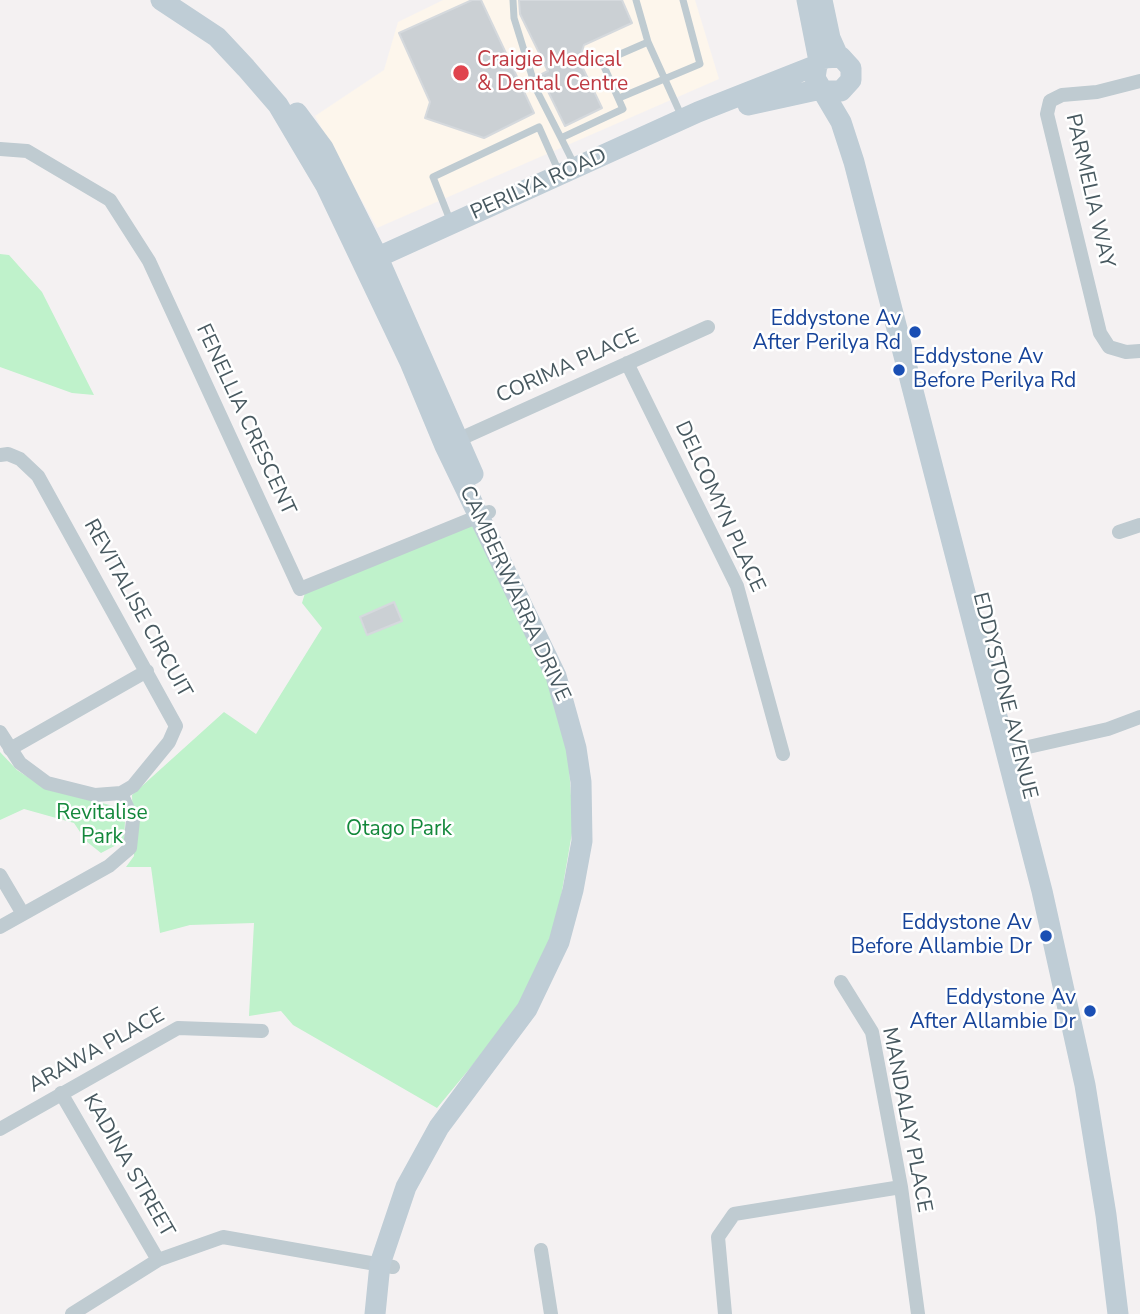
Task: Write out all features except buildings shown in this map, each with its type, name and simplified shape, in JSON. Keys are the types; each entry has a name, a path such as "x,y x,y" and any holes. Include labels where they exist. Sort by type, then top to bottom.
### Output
{"main road":[{"name":"CAMBERWARRA DRIVE","path":"162,0 217,37 278,105 370,261"},
{"name":"CAMBERWARRA DRIVE","path":"183,0 245,46 323,148 566,708 582,782 579,865 559,942 527,1009 439,1127 423,1155 399,1206 375,1314"},
{"path":"807,0 825,61"},
{"path":"822,0 830,38 825,61 815,78 823,90 836,93 849,83 851,68 848,61 825,61"},
{"name":"PERILYA ROAD","path":"370,261 682,119 825,61"},
{"name":"EDDYSTONE AVENUE","path":"849,83 852,113 1011,751 1085,1085 1118,1314"},
{"name":"PERILYA ROAD","path":"715,107 737,108 823,90"},
{"name":"EDDYSTONE AVENUE","path":"823,90 841,122 854,162 1011,751 1061,917 1097,1083 1116,1194 1130,1314"},
{"name":"CAMBERWARRA DRIVE","path":"387,1265 388,1314"}],"street":[{"name":"PARMELIA WAY","path":"1140,81 1097,92 1062,95 1050,101 1047,114 1100,333 1109,346 1126,352 1140,351"},
{"name":"FENELLIA CRESCENT","path":"0,149 27,151 110,200 149,261 300,589 484,514"},
{"name":"CORIMA PLACE","path":"452,443 708,327"},
{"name":"DELCOMYN PLACE","path":"627,363 737,586 783,754"},
{"name":"REVITALISE CIRCUIT","path":"0,455 8,454 20,459 38,476 173,716 174,734 133,786 121,793"},
{"path":"1119,532 1140,525"},
{"path":"10,749 147,671"},
{"path":"1011,751 1108,729 1140,717"},
{"path":"0,732 10,749 35,775 62,789 95,795 121,793 133,820 130,848 109,866 0,927"},
{"path":"0,874 23,914"},
{"name":"MANDALAY PLACE","path":"841,982 872,1032 901,1187 918,1314"},
{"name":"ARAWA PLACE","path":"0,1129 178,1028 262,1031"},
{"name":"KADINA STREET","path":"61,1093 159,1260"},
{"path":"725,1314 718,1237 734,1214 901,1187"},
{"path":"75,1313 159,1260 223,1237 387,1265"},
{"path":"541,1250 551,1314"}],"lane":[{"path":"513,0 514,18 536,89 561,138 568,171"},
{"path":"636,0 649,42 682,119"},
{"path":"619,98 700,64 683,0"},
{"path":"561,138 623,109 602,62 649,42"},
{"path":"451,224 433,177 539,127 568,171"}],"shaded area":[{"path":"443,0 695,0 719,79 377,228 315,116 384,70 398,22"}],"green space":[{"path":"0,254 9,255 42,292 94,395 72,393 0,367"},
{"name":"Otago Park","path":"479,522 554,688 568,751 573,827 552,949 524,1003 437,1108 293,1025 281,1011 249,1016 254,923 190,925 160,933 151,867 126,867 134,856 132,795 224,712 256,734 322,628 302,603 305,593"},
{"name":"Revitalise Park","path":"0,752 17,770 43,787 117,807 125,821 124,841 101,853 86,841 74,823 24,809 0,820"}],"place":[{"name":"Craigie Medical & Dental Centre","path":"461,73"},
{"name":"Eddystone Av After Perilya Rd","path":"915,332"},
{"name":"Eddystone Av Before Perilya Rd","path":"899,370"},
{"name":"Eddystone Av Before Allambie Dr","path":"1046,936"},
{"name":"Eddystone Av After Allambie Dr","path":"1090,1011"}]}
